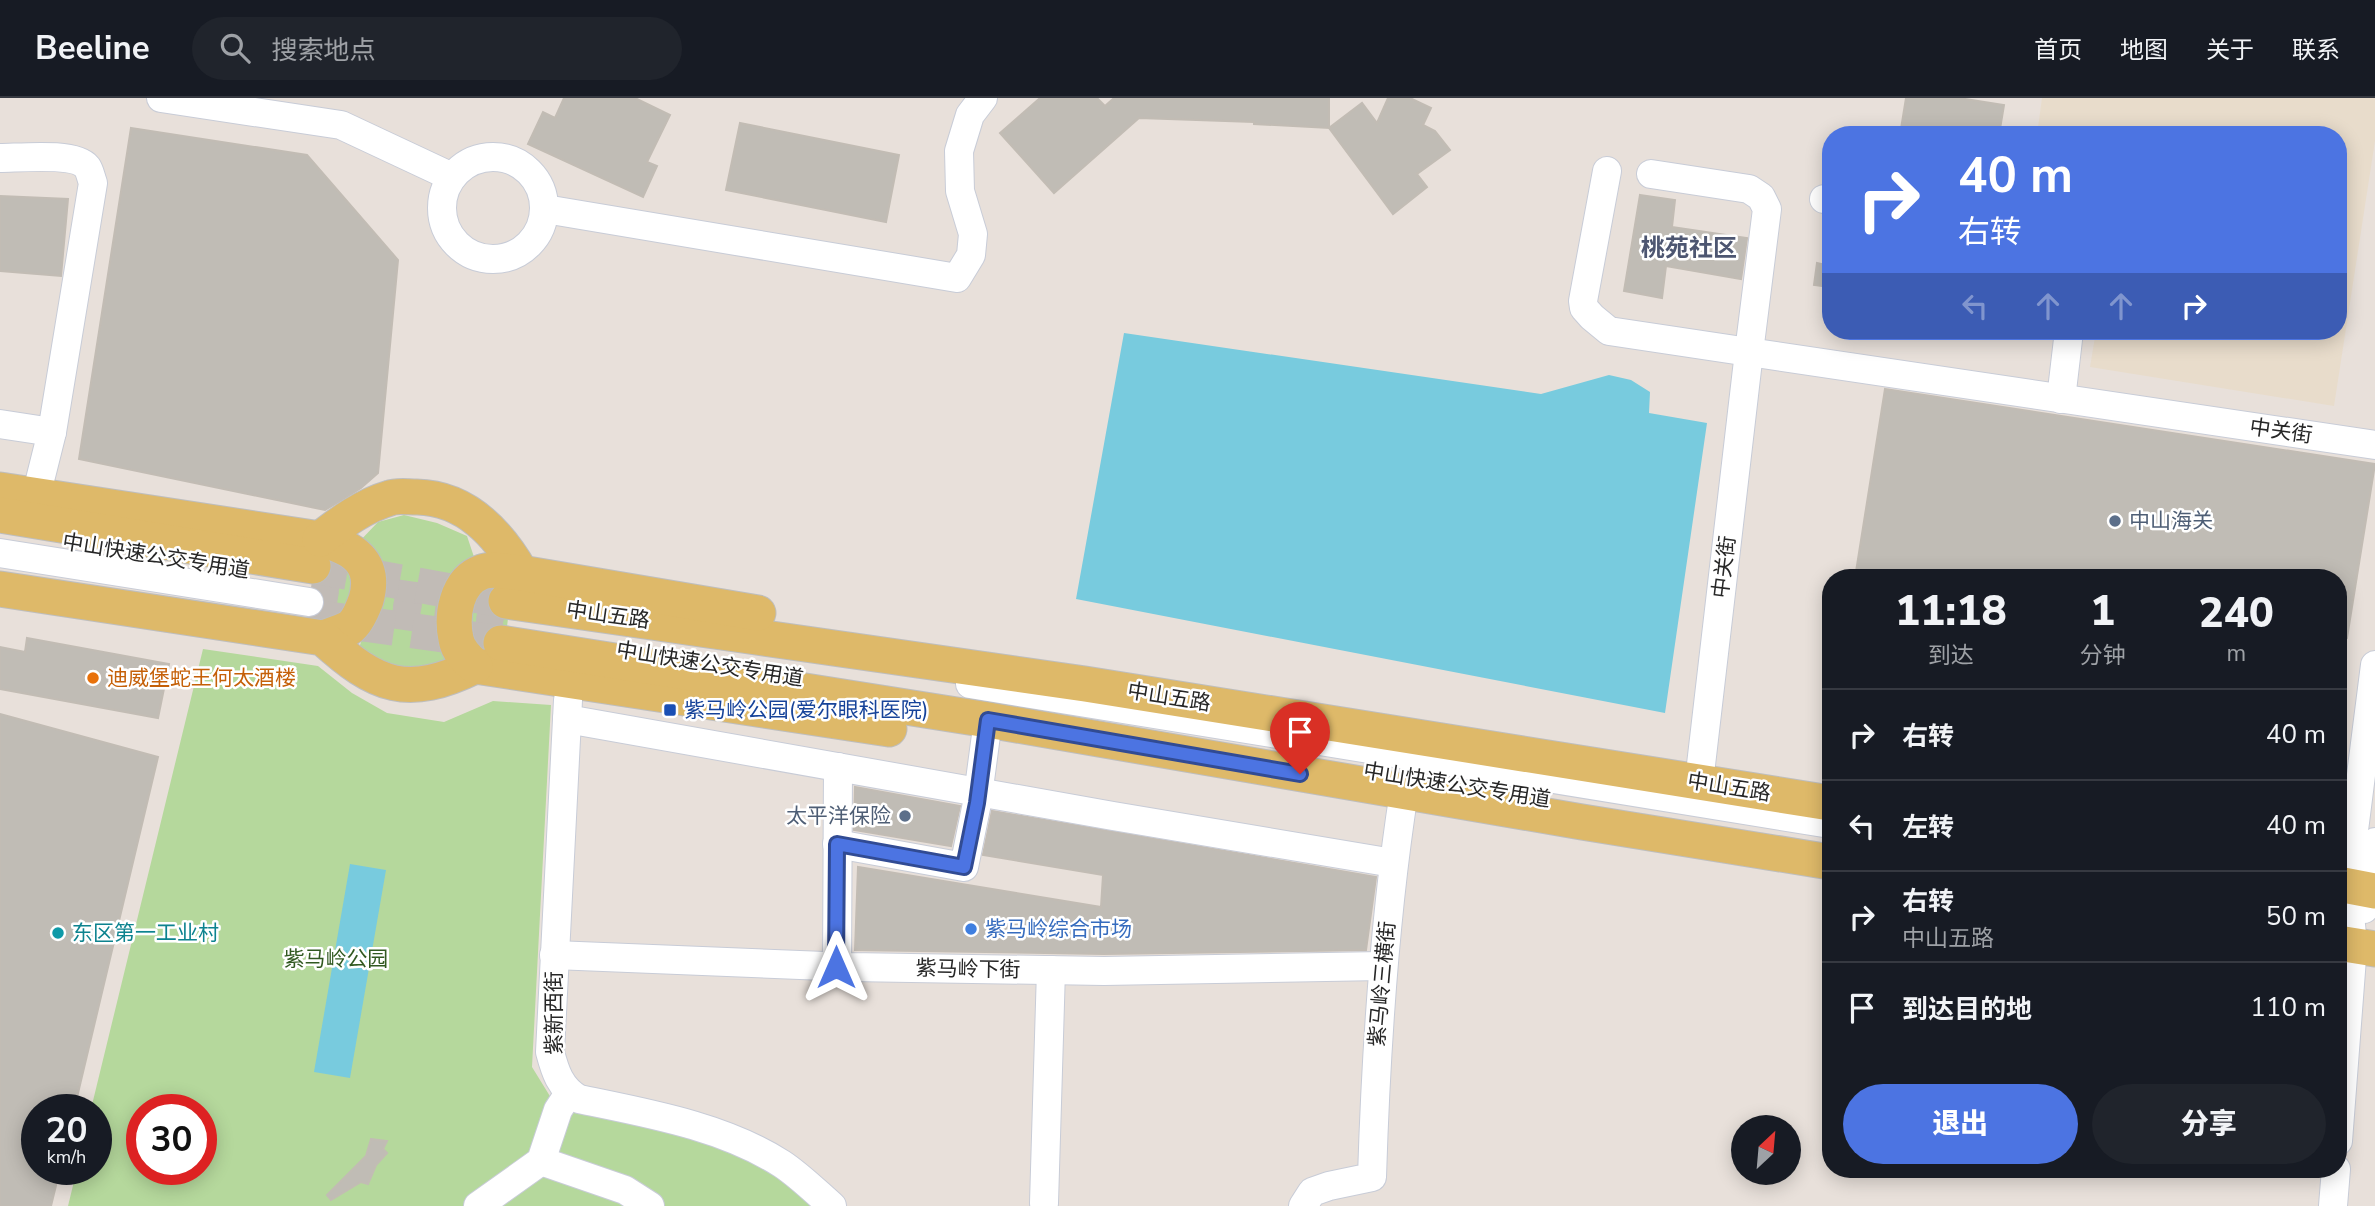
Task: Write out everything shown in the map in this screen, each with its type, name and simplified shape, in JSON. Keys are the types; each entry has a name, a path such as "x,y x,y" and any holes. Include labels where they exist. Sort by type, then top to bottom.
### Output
{"main road":[{"path":"0,490 36,496 314,590"},
{"path":"314,590 362,509 393,497 430,498 463,509 484,523 507,549 507,611"},
{"path":"0,515 314,590"},
{"path":"0,568 314,590"},
{"path":"475,666 463,655 456,641 457,598 468,580 484,570 507,611"},
{"path":"0,589 314,590"},
{"path":"314,590 338,652 373,675 394,684 420,686 443,680 475,666 918,733 947,734 967,731 988,720"},
{"name":"中山五路","path":"507,611 998,671 1822,802"},
{"name":"中山五路","path":"507,611 988,720 1822,861"}],"street":[{"path":"161,98 341,125 452,177"},
{"path":"545,209 957,278 971,255 973,234 960,191 959,151 970,115 983,98"},
{"path":"487,156 505,157 521,164 534,177 543,193 545,209 542,225 534,239 522,250 508,257 492,260 461,249 450,237 443,222 441,204 445,187 452,177 470,161 487,156"},
{"path":"0,158 77,160 87,167 93,183 52,432 36,496"},
{"name":"中关街","path":"1607,171 1583,300 1584,308 1609,331 2375,445"},
{"name":"中关街","path":"1651,174 1749,189 1761,197 1767,209 1699,782"},
{"path":"2062,399 2068,340"},
{"path":"0,424 52,432"},
{"name":"中山快速公交专用道","path":"0,531 314,590"},
{"name":"中山快速公交专用道","path":"0,553 314,590"},
{"name":"中山快速公交专用道","path":"507,611 1822,823"},
{"name":"中山快速公交专用道","path":"507,611 1822,845"},
{"path":"2347,1029 2375,665"},
{"name":"紫新西街","path":"569,680 550,1052 555,1070 569,1093"},
{"path":"792,759 797,715"},
{"path":"566,719 1393,863"},
{"path":"837,844 964,867 977,803 988,720"},
{"path":"836,967 838,767"},
{"name":"紫马岭三横街","path":"1303,1206 1312,1192 1372,1177 1382,966 1404,792"},
{"path":"2356,917 2375,842"},
{"name":"紫马岭下街","path":"554,955 836,967 1051,970 1382,966"},
{"path":"1044,1203 1051,970"},
{"path":"478,1206 541,1161 558,1110 569,1093 579,1099 674,1122 748,1146 785,1166 832,1206"},
{"path":"541,1161 625,1190 650,1206"},
{"path":"2333,1206 2335,1178"}],"shaded area":[{"path":"2042,98 2375,98 2375,141 2347,322 2347,126 2038,126"},
{"path":"2094,340 2344,340 2334,406 2090,367"}],"green space":[{"path":"404,515 437,523 467,536 475,560 450,673 406,679 348,655 360,645 376,599 357,544 378,522"},
{"path":"325,562 349,570 356,581 362,606 315,627"},
{"path":"500,587 511,590 504,655 493,655 474,645 466,613 480,596 488,590"},
{"name":"紫马岭公园","path":"203,649 318,666 352,693 387,713 444,722 493,701 551,705 532,1067 556,1106 708,1141 782,1178 815,1206 68,1206 73,1185 112,1185 112,1094 95,1094"}],"water":[{"path":"1124,333 1541,394 1609,375 1631,380 1650,392 1649,413 1707,423 1665,713 1076,599"},
{"path":"350,864 386,870 350,1078 314,1072"}],"building":[{"path":"564,98 635,98 670,115 647,162 657,166 643,197 528,144 543,112 555,118"},
{"path":"1040,98 1097,98 1105,106 1114,98 1329,98 1329,128 1139,118 1054,193 1000,133"},
{"path":"1388,98 1410,98 1431,108 1423,125 1435,131 1450,150 1417,174 1427,187 1393,214 1329,128 1362,103 1377,123"},
{"path":"1906,98 1959,98 2004,105 2000,126 1901,126"},
{"path":"740,123 899,155 886,222 726,190"},
{"path":"131,128 307,155 398,260 378,473 361,488 325,510 79,459"},
{"path":"1640,195 1675,200 1672,227 1747,238 1741,279 1666,266 1662,298 1624,291"},
{"path":"0,196 68,199 61,276 0,271"},
{"path":"1817,263 1822,264 1822,286 1814,285"},
{"name":"中山海关","path":"1885,389 2375,464 2347,638 2347,569 1856,569"},
{"name":"迪威堡蛇王何太酒楼","path":"27,638 169,664 158,718 0,689 0,647 25,652"},
{"name":"东区第一工业村","path":"0,714 158,757 78,1094 21,1094 21,1185 56,1185 51,1206 0,1206"},
{"name":"太平洋保险","path":"855,787 960,806 951,846 854,830"},
{"path":"992,811 1376,877 1366,950 1104,954 855,950 858,867 1101,907 1103,875 983,855"},
{"path":"371,1139 387,1141 383,1149 387,1153 376,1165 368,1184 361,1182 331,1200 327,1195 366,1156"}],"tunnel":[{"path":"313,566 506,601"},
{"path":"312,581 505,609"},
{"path":"309,602 502,630"},
{"path":"307,616 501,643"}],"place":[{"name":"中山海关","path":"2115,521"},
{"name":"迪威堡蛇王何太酒楼","path":"93,678"},
{"name":"紫马岭公园(爱尔眼科医院)","path":"670,710"},
{"name":"太平洋保险","path":"905,816"},
{"name":"紫马岭综合市场","path":"971,929"},
{"name":"东区第一工业村","path":"58,933"}],"district":[{"name":"桃苑社区","path":"1689,248"}],"route":[{"path":"836,967 837,844 964,867 977,803 988,720 1300,774"}]}
